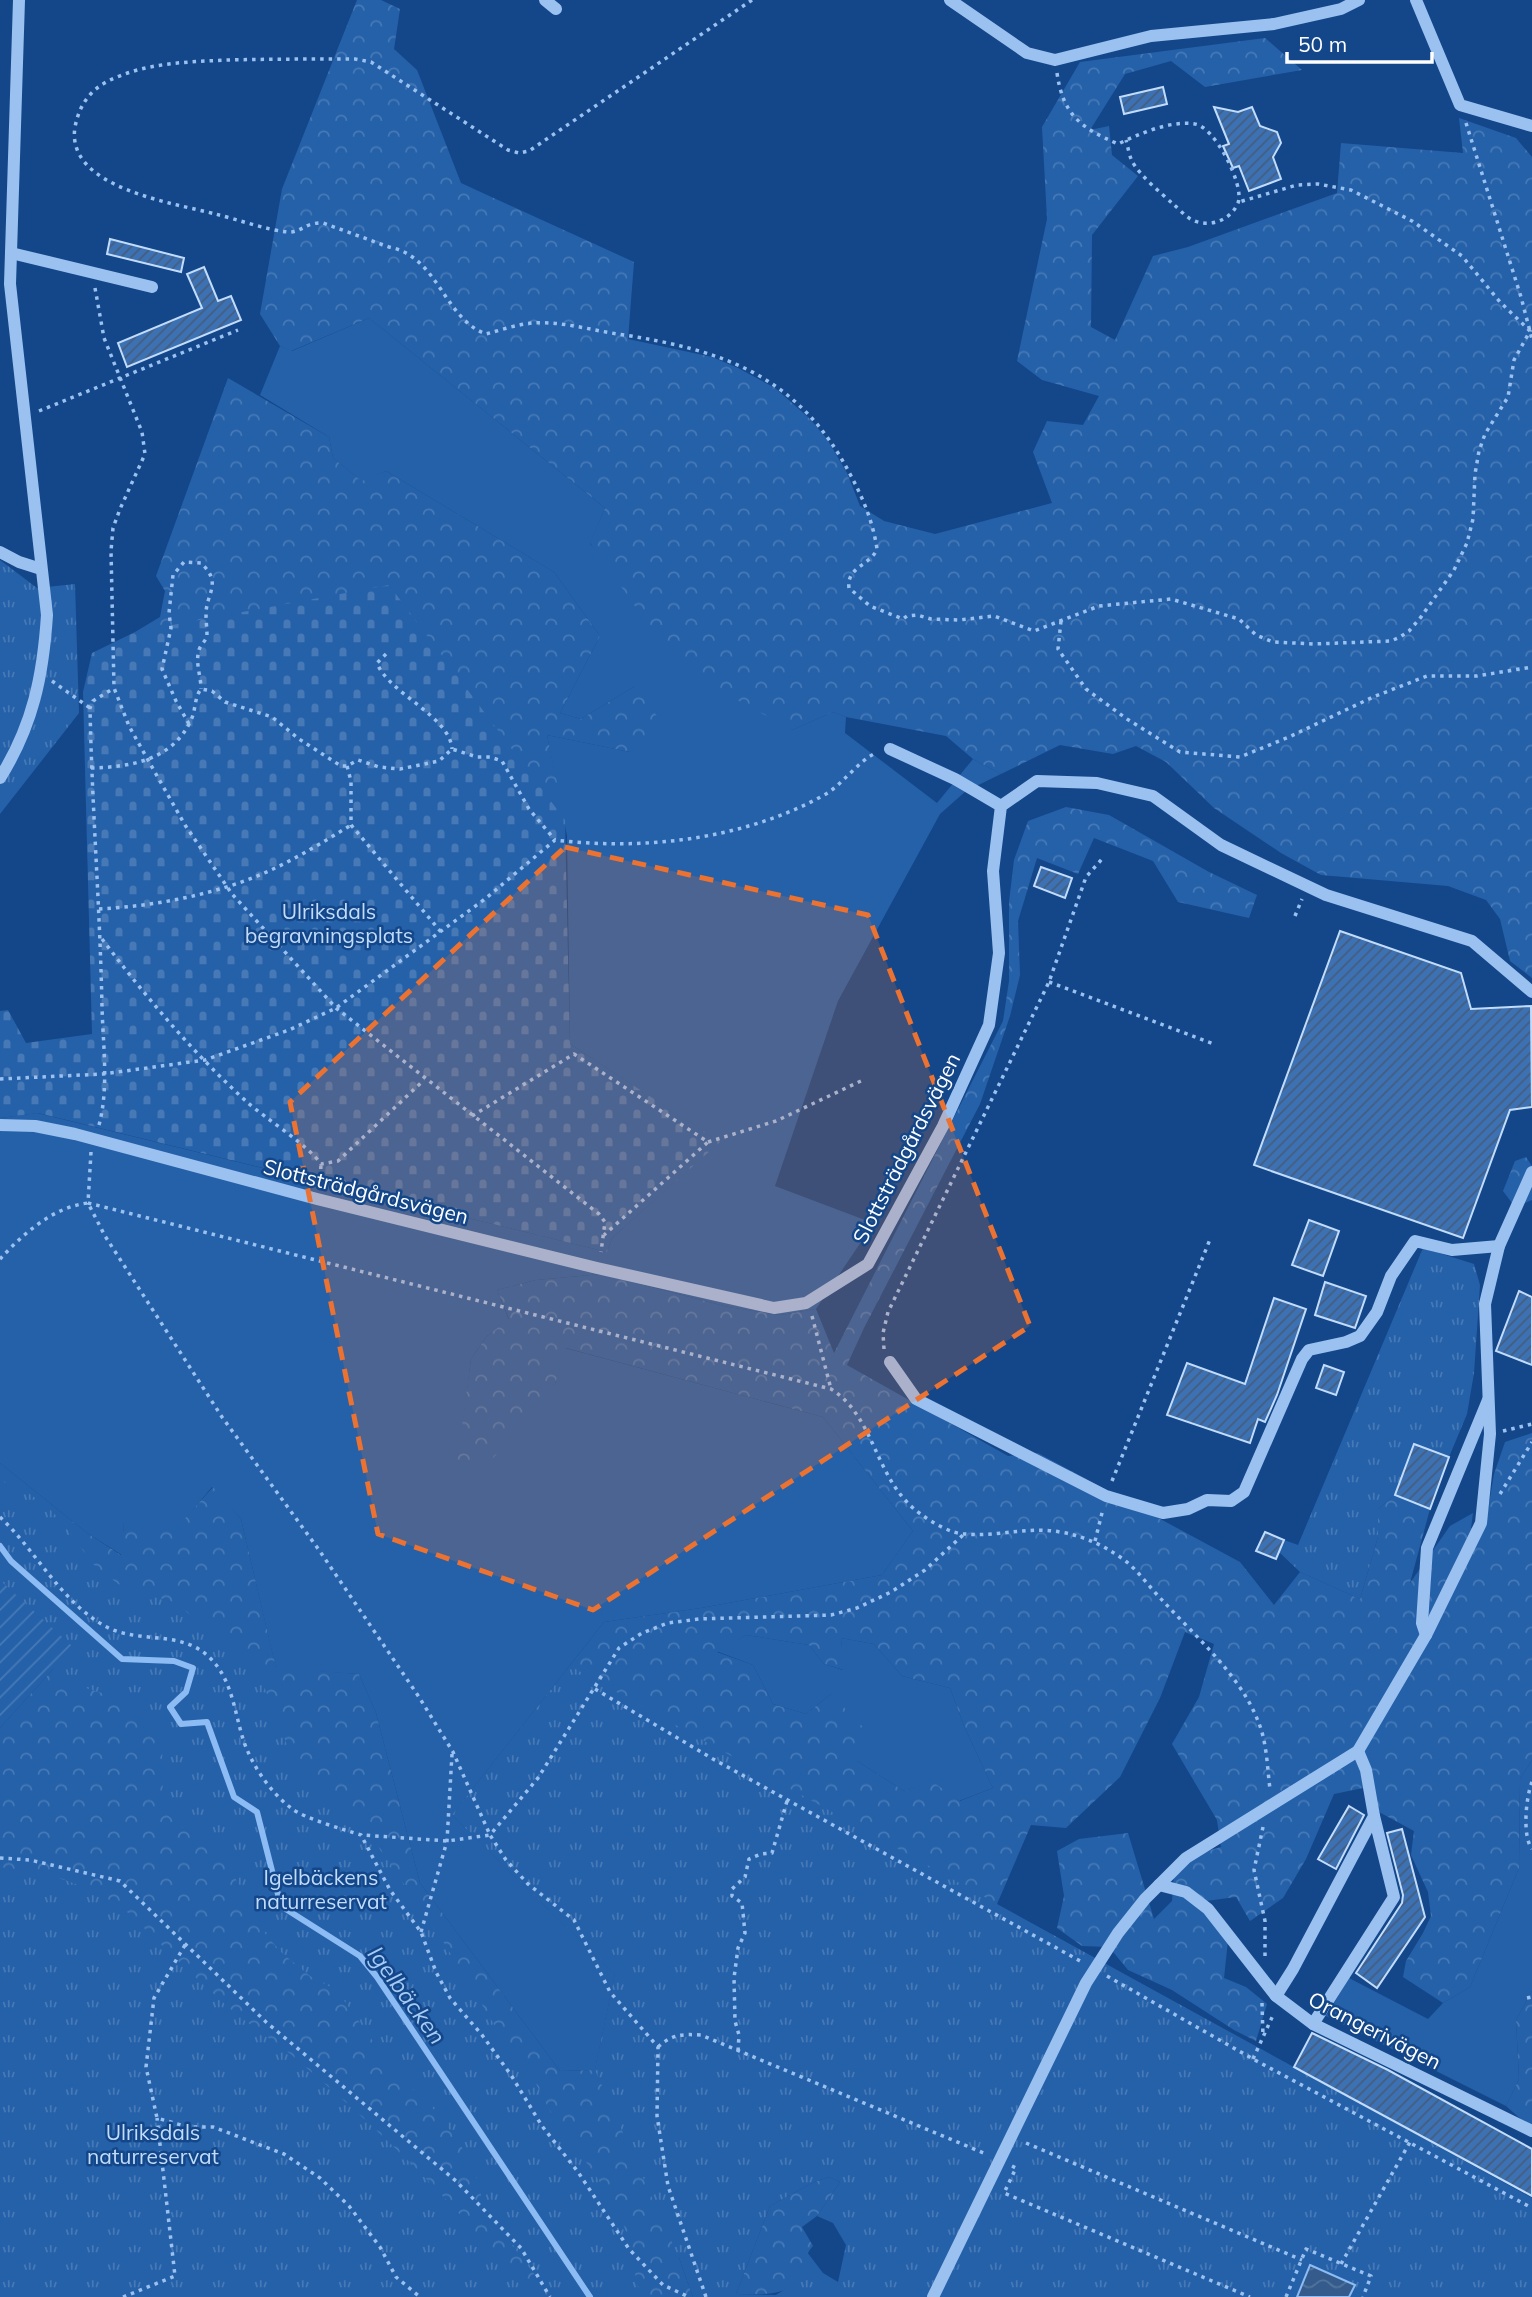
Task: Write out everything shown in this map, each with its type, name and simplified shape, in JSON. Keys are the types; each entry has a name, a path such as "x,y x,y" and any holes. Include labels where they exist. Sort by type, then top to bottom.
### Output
{"street":[{"path":"0,778 26,731 42,674 47,615 10,284 19,0"},
{"path":"545,0 556,9"},
{"path":"950,0 1027,53 1055,60 1151,36 1274,24 1341,9 1359,0"},
{"path":"1416,0 1460,105 1532,126"},
{"path":"11,253 152,287"},
{"path":"0,552 41,569"},
{"path":"890,749 955,779 1000,806 1037,781 1097,783 1153,796 1221,845 1326,895 1472,941 1532,992"},
{"name":"Slottsträdgårdsvägen","path":"0,1125 12,1123 35,1126 95,1140 317,1199 597,1268 774,1308 806,1303 868,1264 943,1126 989,1026 999,953 993,871 1000,806"},
{"path":"933,2297 1094,1969 1132,1913 1186,1858 1358,1751 1426,1635 1482,1523 1490,1434 1485,1304 1499,1246 1532,1172"},
{"path":"890,1362 916,1399 1106,1496 1163,1513 1188,1509 1207,1500 1231,1501 1244,1492 1302,1359 1309,1350 1360,1336 1377,1312 1391,1276 1415,1241 1452,1250 1499,1246"},
{"path":"1426,1635 1422,1623 1427,1548 1489,1398"},
{"path":"1313,2024 1394,1897 1366,1770 1358,1751"},
{"path":"1278,1998 1374,1816"},
{"name":"Orangerivägen","path":"1159,1885 1186,1892 1208,1909 1278,1998 1313,2024 1532,2131"}],"path":[{"path":"752,0 530,151 519,153 508,150 372,62 355,59 190,62 158,65 131,72 106,82 89,94 78,116 75,139 82,159 93,172 120,187 289,232 312,222 323,223 400,249 428,272 467,324 486,334 531,323 552,324 652,340 715,355 746,368 776,386 817,423 839,454 866,507 877,549 875,555 863,563 848,580 849,588 881,612 903,619 917,615 931,619 959,620 994,616 1034,631 1099,606 1171,599 1239,619 1256,635 1273,642 1314,644 1391,641 1409,631 1454,570 1467,543 1474,519 1475,474 1479,451 1485,434 1508,397 1514,360 1530,331"},
{"path":"1055,60 1059,88 1069,112 1089,131 1118,144 1142,133 1174,125 1196,124 1211,132 1238,181 1239,202"},
{"path":"1460,105 1532,340"},
{"path":"1126,140 1132,162 1190,219 1207,223 1218,223 1230,214 1239,202 1297,185 1318,184 1351,190 1412,221 1462,256 1500,302 1530,331"},
{"path":"94,273 96,300 104,338 142,432 145,454 113,528 111,551 114,688 129,726 185,825 227,886 336,1008 424,1080 599,1214 605,1222 597,1268"},
{"path":"25,417 238,330"},
{"path":"91,768 129,766 148,760 175,745 189,724 197,694 201,689 199,648 207,637 206,612 214,589 209,572 201,564 184,562 173,575 169,613 171,628 162,669 189,724"},
{"path":"1061,621 1058,649 1086,689 1180,752 1205,755 1240,757 1373,697 1427,676 1477,676 1532,667"},
{"path":"201,689 212,691 225,702 272,717 299,739 341,766 358,760 379,767 400,769 439,761 452,750 452,743 445,731 419,705 381,674 377,663 386,654"},
{"path":"42,674 90,708"},
{"path":"114,688 93,701 90,708 103,1074 102,1115 90,1154 88,1203 105,1236 222,1417 419,1697 453,1752 489,1835 506,1860 528,1884 574,1920 610,1992 658,2047 657,2116 668,2186 706,2297"},
{"path":"452,750 502,761 529,809 555,840 594,845 685,839 735,829 793,811 830,792 871,755 890,749"},
{"path":"347,766 351,781 351,825 441,932"},
{"path":"99,909 134,907 227,886 270,871 351,825"},
{"path":"0,1079 103,1074 205,1060 289,1030 336,1008 441,932 555,840"},
{"path":"890,1362 884,1348 883,1333 888,1312 1049,982 1086,877 1102,859"},
{"path":"100,937 146,998 205,1060 248,1103 321,1164 338,1161 424,1080"},
{"path":"1049,982 1214,1044"},
{"path":"472,1116 574,1054 708,1142"},
{"path":"604,1236 708,1142 776,1121 863,1080"},
{"path":"0,1259 55,1212 88,1203 831,1389 840,1394 855,1411 894,1489 923,1516 963,1535 1025,1529 1048,1530 1095,1541 1126,1561 1239,1687 1259,1722 1265,1743 1270,1793 1254,1870 1265,1921 1263,2036"},
{"path":"1095,1541 1106,1496 1211,1237"},
{"path":"806,1303 816,1328 831,1389"},
{"path":"1490,1434 1532,1424"},
{"path":"1496,1500 1532,1442"},
{"path":"0,1517 87,1615 106,1627 140,1637 173,1639 193,1644 219,1667 237,1707 243,1739 256,1769 292,1809 361,1835 447,1840 489,1835 538,1778 619,1648 642,1633 668,1623 699,1619 831,1615 857,1608 891,1592 926,1570 963,1535"},
{"path":"595,1689 787,1800 1252,2059 1532,2208"},
{"path":"421,1932 447,1840 453,1752"},
{"path":"1532,1783 1526,1816 1528,1844 1532,1849"},
{"path":"738,2051 734,1978 738,1948 745,1933 742,1903 732,1896 732,1889 745,1877 749,1859 772,1853 787,1800"},
{"path":"361,1835 390,1890 421,1932 436,1972 450,1998 511,2074 542,2126 579,2172 629,2249 663,2285 689,2297"},
{"path":"0,1858 30,1860 120,1881 267,2022 456,2181 521,2248 550,2297"},
{"path":"123,2297 175,2276 157,2118 146,2067 154,1998 185,1944"},
{"path":"1252,2059 1278,1998"},
{"path":"658,2047 668,2037 701,2035 1000,2160 1016,2168 1004,2193 1250,2297"},
{"path":"157,2118 188,2127 213,2127 284,2154 320,2178 349,2206 380,2247 396,2277 420,2297"},
{"path":"1341,2264 1410,2142"},
{"path":"1026,2143 1302,2260"},
{"path":"1286,2297 1306,2249 1371,2276 1363,2297"}],"highlighted area":[{"path":"565,847 868,915 1030,1326 593,1610 378,1534 290,1102"}],"green space":[{"path":"357,0 381,0 400,9 394,49 417,70 461,183 634,262 628,339 712,357 775,388 809,418 827,439 847,473 860,506 884,521 935,534 1052,503 1033,452 1047,421 1083,425 1099,396 1042,380 1017,361 1047,219 1042,127 1080,62 1265,38 1302,70 1205,87 1171,61 1125,74 1090,130 1109,126 1112,155 1138,176 1092,235 1091,327 1115,340 1153,256 1188,247 1337,193 1341,143 1463,153 1459,118 1516,138 1532,157 1532,978 1510,961 1500,919 1486,900 1448,886 1321,875 1281,853 1214,808 1166,762 1136,746 1113,754 1060,745 1001,774 973,759 946,736 846,717 833,712 792,730 679,668 590,543 605,508 369,318 291,351 280,346 260,314 282,189"},
{"path":"369,318 605,508 590,544 792,730 833,712 846,717 845,733 937,803 973,759 1001,774 966,791 940,814 838,1001 775,1186 865,1220 882,1197 861,1242 816,1309 781,1315 728,1307 602,1274 536,1280 497,1290 509,1320 487,1336 471,1359 458,1463 555,1384 565,1348 823,1417 913,1531 882,1575 701,1608 604,1622 452,1815 615,1974 595,2070 560,2071 420,1883 376,1713 359,1674 276,1669 241,1519 212,1487 182,1523 124,1523 122,1555 87,1533 0,1463 0,1118 37,1113 607,1252 612,1238 719,1142 570,1044 567,836 547,735 630,752 635,686 581,719 560,713 600,636 554,572 386,471 363,482 333,458 329,437 260,395 280,346 292,351"},
{"path":"228,378 329,437 333,458 362,481 386,471 554,572 600,636 560,713 581,719 635,686 666,728 630,752 547,735 565,820 518,809 206,809 135,632 160,617 165,591 156,576"},
{"path":"0,560 37,588 75,584 79,713 0,814"},
{"name":"Ulriksdals begravningsplats","path":"389,585 565,820 570,1044 720,1142 612,1238 607,1252 38,1113 0,1118 0,1011 8,1010 26,1043 92,1034 83,692 92,653 135,632"},
{"path":"1066,807 1109,815 1209,872 1257,895 1249,918 1178,902 1153,861 1094,838 1078,874 1037,858 1018,921 1020,975 1010,1016 980,1104 847,1365 1008,1456 1038,1453 1240,1562 1274,1605 1300,1572 1360,1599 1378,1537 1378,1509 1395,1495 1430,1509 1410,1583 1450,1526 1473,1513 1471,1528 1485,1528 1494,1474 1505,1442 1532,1433 1532,1760 1520,1779 1519,1868 1470,1987 1443,2003 1403,1977 1406,1961 1431,1916 1428,1892 1411,1855 1414,1831 1379,1812 1363,1788 1334,1794 1306,1859 1283,1898 1250,1921 1236,1897 1206,1901 1229,1931 1224,1978 1246,1987 1267,2004 1256,2041 1172,1990 1128,1970 1109,1947 1082,1946 1057,1928 1064,1896 1057,1851 1079,1839 1128,1833 1154,1919 1172,1901 1175,1860 1221,1847 1217,1820 1172,1744 1199,1697 1214,1644 1185,1632 1160,1698 1120,1777 1066,1828 1031,1825 997,1904 679,2258 693,2297 0,2297 0,1728 73,1647 0,1580 0,1463 87,1533 121,1555 124,1523 181,1523 213,1487 241,1519 276,1668 359,1674 376,1713 420,1883 560,2071 595,2070 615,1974 452,1815 604,1622 701,1608 882,1575 913,1531 823,1417 566,1348 555,1384 489,1463 457,1463 471,1359 487,1336 509,1319 497,1290 536,1280 602,1274 728,1307 781,1315 816,1309 834,1353 1003,1021 1009,981 1009,902 1014,860 1028,821","holes":["746,1635 809,1645 824,1664 844,1670 841,1638 874,1644 902,1676 950,1688 964,1726 993,1788 960,1801 933,1782 904,1791 857,1761 863,1727 831,1694 806,1714 773,1704 753,1665 717,1652"]},
{"path":"1526,1157 1532,1166 1532,1200 1515,1207 1503,1191 1515,1161"},
{"path":"1423,1248 1474,1264 1480,1285 1474,1373 1467,1414 1449,1457 1414,1445 1395,1495 1378,1509 1378,1537 1360,1599 1300,1572 1279,1552 1284,1540 1298,1545"},
{"name":"Igelbäckens naturreservat","path":"0,1480 19,1487 46,1505 93,1564 118,1584 175,1603 258,1671 291,1755 301,1773 323,1791 344,1803 359,1819 442,1940 513,2055 534,2080 550,2111 600,2182 623,2223 642,2297 552,2297 484,2209 478,2181 465,2152 445,2123 430,2105 397,2075 343,1999 332,1988 310,1976 282,1953 266,1935 220,1850 200,1842 163,1811 162,1739 148,1721 127,1701 67,1682 56,1675 46,1648 0,1630"},
{"path":"0,1580 73,1647 0,1728"},
{"path":"746,1635 809,1645 824,1664 843,1670 841,1638 874,1644 902,1676 950,1688 964,1726 993,1788 959,1801 933,1783 904,1791 857,1761 831,1694 806,1714 773,1704 753,1665 716,1651"},
{"path":"570,1666 1532,2198 1532,2297 1349,2297 1355,2285 1310,2266 1297,2297 693,2297 679,2258 595,2070 615,1974 452,1815","holes":["829,2177 840,2182 817,2216 833,2223 846,2245 838,2282 823,2273 807,2252 795,2283 776,2295 736,2294 770,2206 814,2182"]},
{"path":"1532,1760 1532,1991 1516,2020 1519,2079 1506,2106 1326,2016 1349,1978 1428,2019 1443,2003 1470,1987 1519,1868 1520,1779"},
{"name":"Ulriksdals naturreservat","path":"0,1867 66,1880 125,1910 220,2000 294,2057 393,2146 478,2234 529,2297 0,2297"},
{"path":"1532,1991 1532,2125 1506,2106 1519,2079 1516,2020"},
{"path":"829,2177 840,2182 817,2216 802,2227 813,2246 796,2282 776,2292 736,2294 770,2206 814,2182"}],"water":[{"path":"1310,2265 1355,2285 1349,2297 1297,2297"}],"building":[{"path":"1163,87 1167,104 1124,114 1120,97"},
{"path":"1214,107 1238,112 1252,107 1260,126 1277,132 1281,143 1273,157 1281,179 1249,191 1239,166 1233,168 1223,146 1229,144"},
{"path":"110,239 184,258 181,272 107,254"},
{"path":"204,267 218,301 231,296 241,320 127,367 118,343 202,308 187,274"},
{"path":"1041,867 1072,878 1065,898 1034,886"},
{"path":"1340,931 1461,973 1471,1009 1531,1006 1532,1107 1510,1110 1463,1238 1254,1165"},
{"path":"1309,1220 1339,1231 1323,1276 1292,1265"},
{"path":"1325,1282 1366,1296 1355,1328 1315,1315"},
{"path":"1519,1291 1532,1297 1532,1365 1496,1351"},
{"path":"1274,1298 1306,1309 1277,1395 1265,1422 1258,1419 1250,1443 1167,1415 1187,1363 1245,1384"},
{"path":"1324,1365 1344,1372 1336,1395 1316,1388"},
{"path":"1414,1444 1449,1457 1430,1509 1395,1495"},
{"path":"1265,1532 1284,1540 1276,1559 1256,1551"},
{"path":"1349,1806 1364,1815 1336,1869 1318,1859"},
{"path":"1402,1829 1425,1917 1377,1988 1356,1973 1402,1903 1403,1895 1387,1833"},
{"path":"1312,2033 1388,2070 1532,2149 1532,2196 1294,2067"}],"waterway":[{"name":"Igelbäcken","path":"0,1546 11,1561 122,1659 174,1661 193,1668 186,1692 170,1707 181,1724 207,1722 234,1797 257,1812 281,1906 360,1956 377,1977 590,2297"}]}
